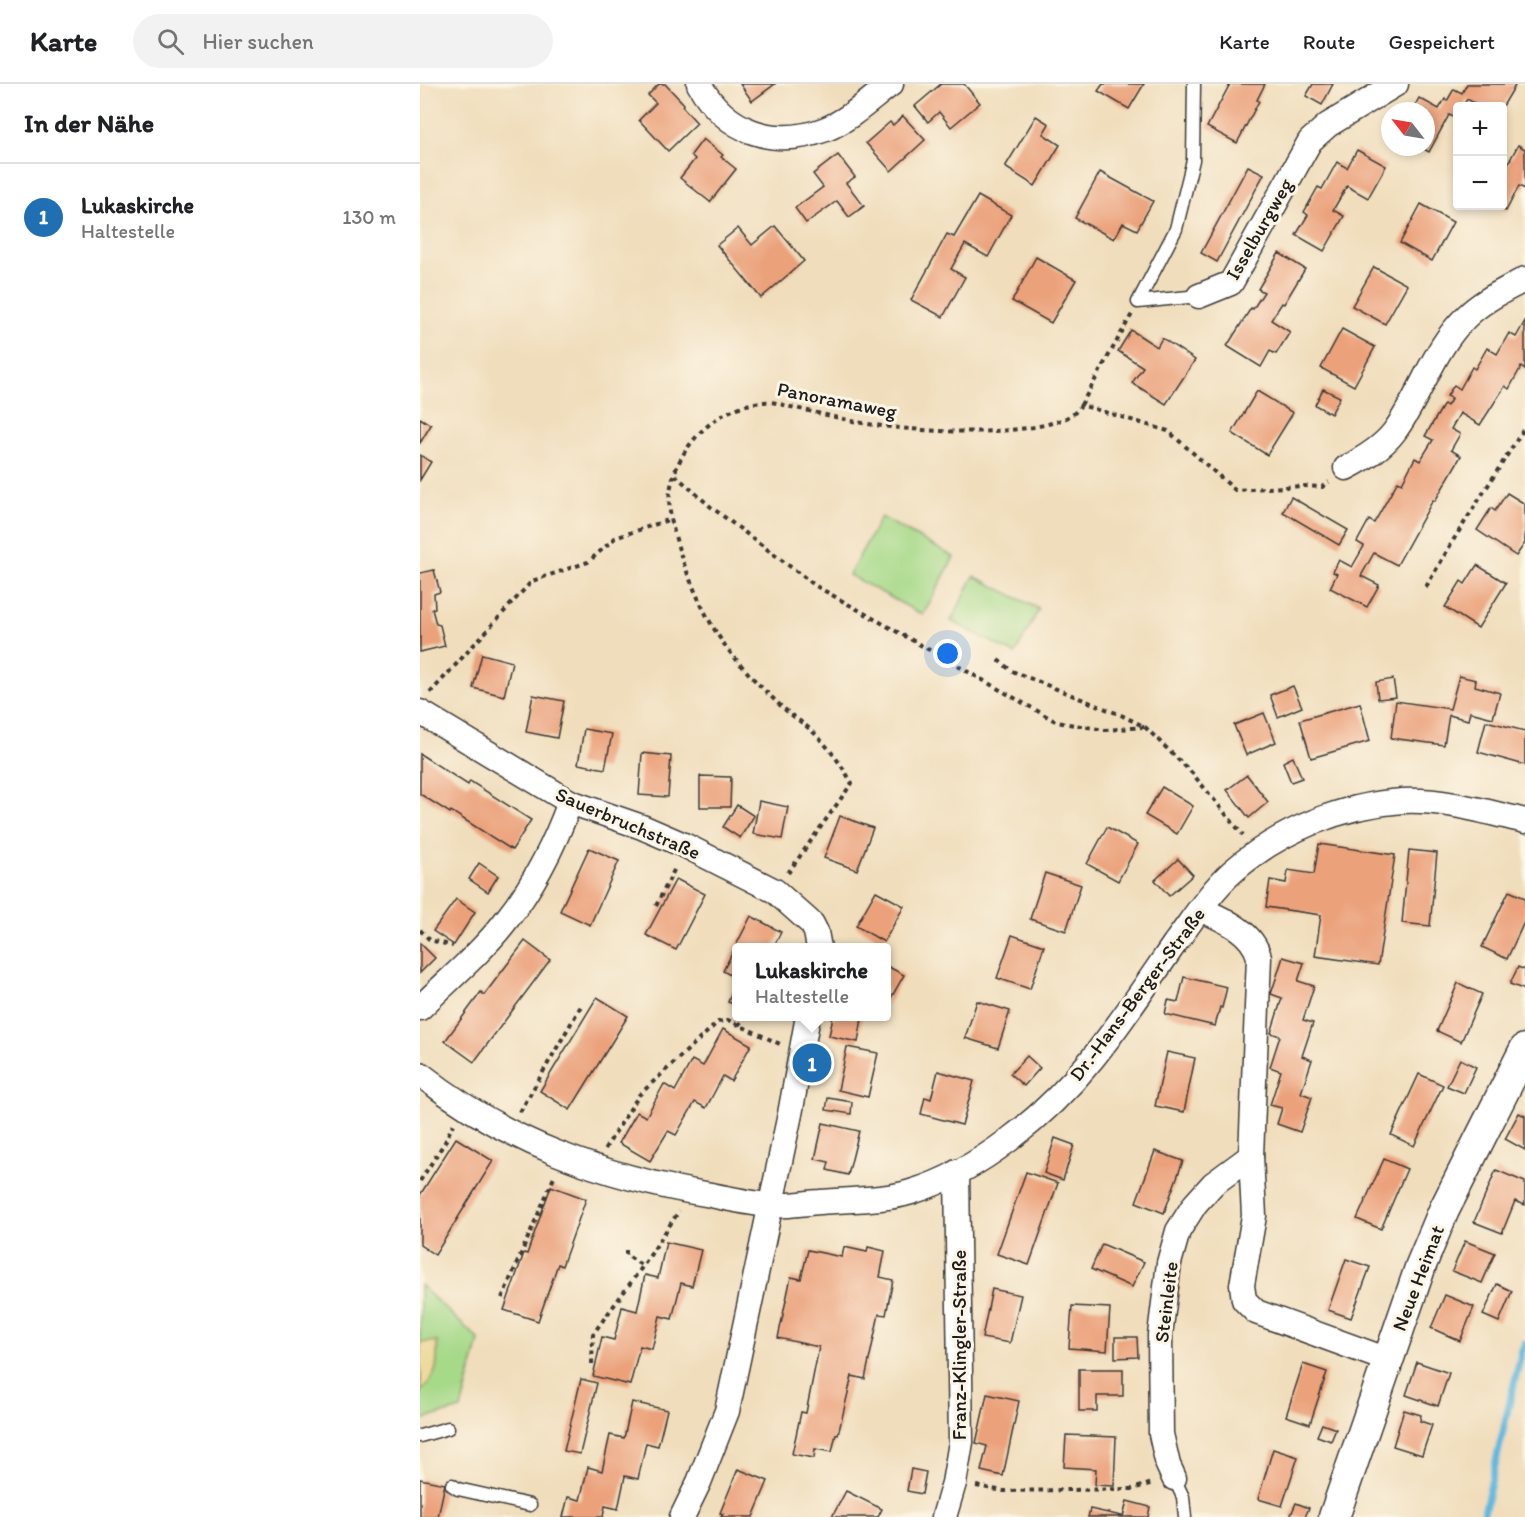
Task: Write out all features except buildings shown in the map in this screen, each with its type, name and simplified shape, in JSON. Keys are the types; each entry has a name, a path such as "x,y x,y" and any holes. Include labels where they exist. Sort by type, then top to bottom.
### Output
{"street":[{"path":"699,84 709,101 729,120 760,135 795,138 827,128 891,84"},
{"name":"Isselburgweg","path":"1199,296 1232,283 1310,141 1328,125 1396,84"},
{"path":"1346,468 1366,457 1393,433 1443,346 1465,317 1477,307 1525,279"},
{"name":"Sauerbruchstraße","path":"424,703 570,802 642,827 686,846 775,891 812,924 818,943"},
{"name":"Dr.-Hans-Berger-Straße","path":"420,1074 462,1104 508,1131 564,1157 593,1167 692,1192 771,1206 883,1197 910,1192 957,1172 1029,1125 1091,1060 1200,909 1230,874 1257,852 1315,821 1359,807 1406,801 1456,806 1525,821"},
{"path":"420,1008 504,923 541,870 570,802"},
{"path":"1200,909 1236,926 1257,950 1258,957 1251,1156 1254,1216 1242,1285 1244,1300 1257,1312 1388,1360"},
{"path":"682,1517 699,1482 727,1411 807,1021"},
{"name":"Neue Heimat","path":"1334,1517 1421,1265 1444,1210 1525,1049"},
{"name":"Steinleite","path":"1174,1478 1167,1465 1161,1434 1160,1335 1169,1263 1178,1231 1195,1204 1213,1184 1251,1156"},
{"name":"Franz-Klingler-Straße","path":"944,1517 954,1483 961,1442 957,1172"}],"lane":[{"path":"1138,302 1176,229 1193,160 1194,84"},
{"name":"Isselburgweg","path":"1138,302 1199,296"},
{"path":"420,1436 448,1428"},
{"path":"1174,1478 1183,1497 1185,1517"},
{"path":"452,1485 458,1489 530,1505"}],"path":[{"path":"1138,302 1081,405 1168,431 1235,490 1322,487 1346,468"},
{"name":"Panoramaweg","path":"775,891 852,783 842,764 817,736 783,707 728,650 713,627 679,550 671,519 669,493 674,475 687,449 709,423 750,404 767,401 861,422 900,428 982,432 1041,426 1074,414 1081,405"},
{"path":"1426,587 1525,427"},
{"path":"674,475 711,507 816,586 1058,722 1105,730 1145,727"},
{"path":"424,703 532,581 588,562 615,538 671,519"},
{"path":"998,660 1012,671 1145,727 1192,773 1257,852"},
{"path":"656,906 686,846"},
{"path":"420,930 430,940 477,952"},
{"path":"508,1131 581,1006"},
{"path":"593,1167 639,1095 718,1022 728,1020 778,1044"},
{"path":"738,1025 742,1021"},
{"path":"420,1181 445,1142 462,1104"},
{"path":"502,1298 544,1195 564,1157"},
{"path":"592,1364 593,1334 643,1266 692,1192"},
{"path":"626,1250 626,1255 643,1266"},
{"path":"954,1483 1004,1491 1132,1489 1174,1478"}],"green space":[{"path":"881,517 954,557 923,615 849,575"},
{"path":"974,576 1039,609 1015,654 951,621"},
{"path":"420,1285 479,1340 461,1409 420,1420"}],"sand":[{"path":"437,1341 436,1369 427,1386 421,1391 420,1343"}],"waterway":[{"path":"1483,1517 1525,1343"}],"place":[{"name":"Lukaskirche","path":"812,1063"}]}
